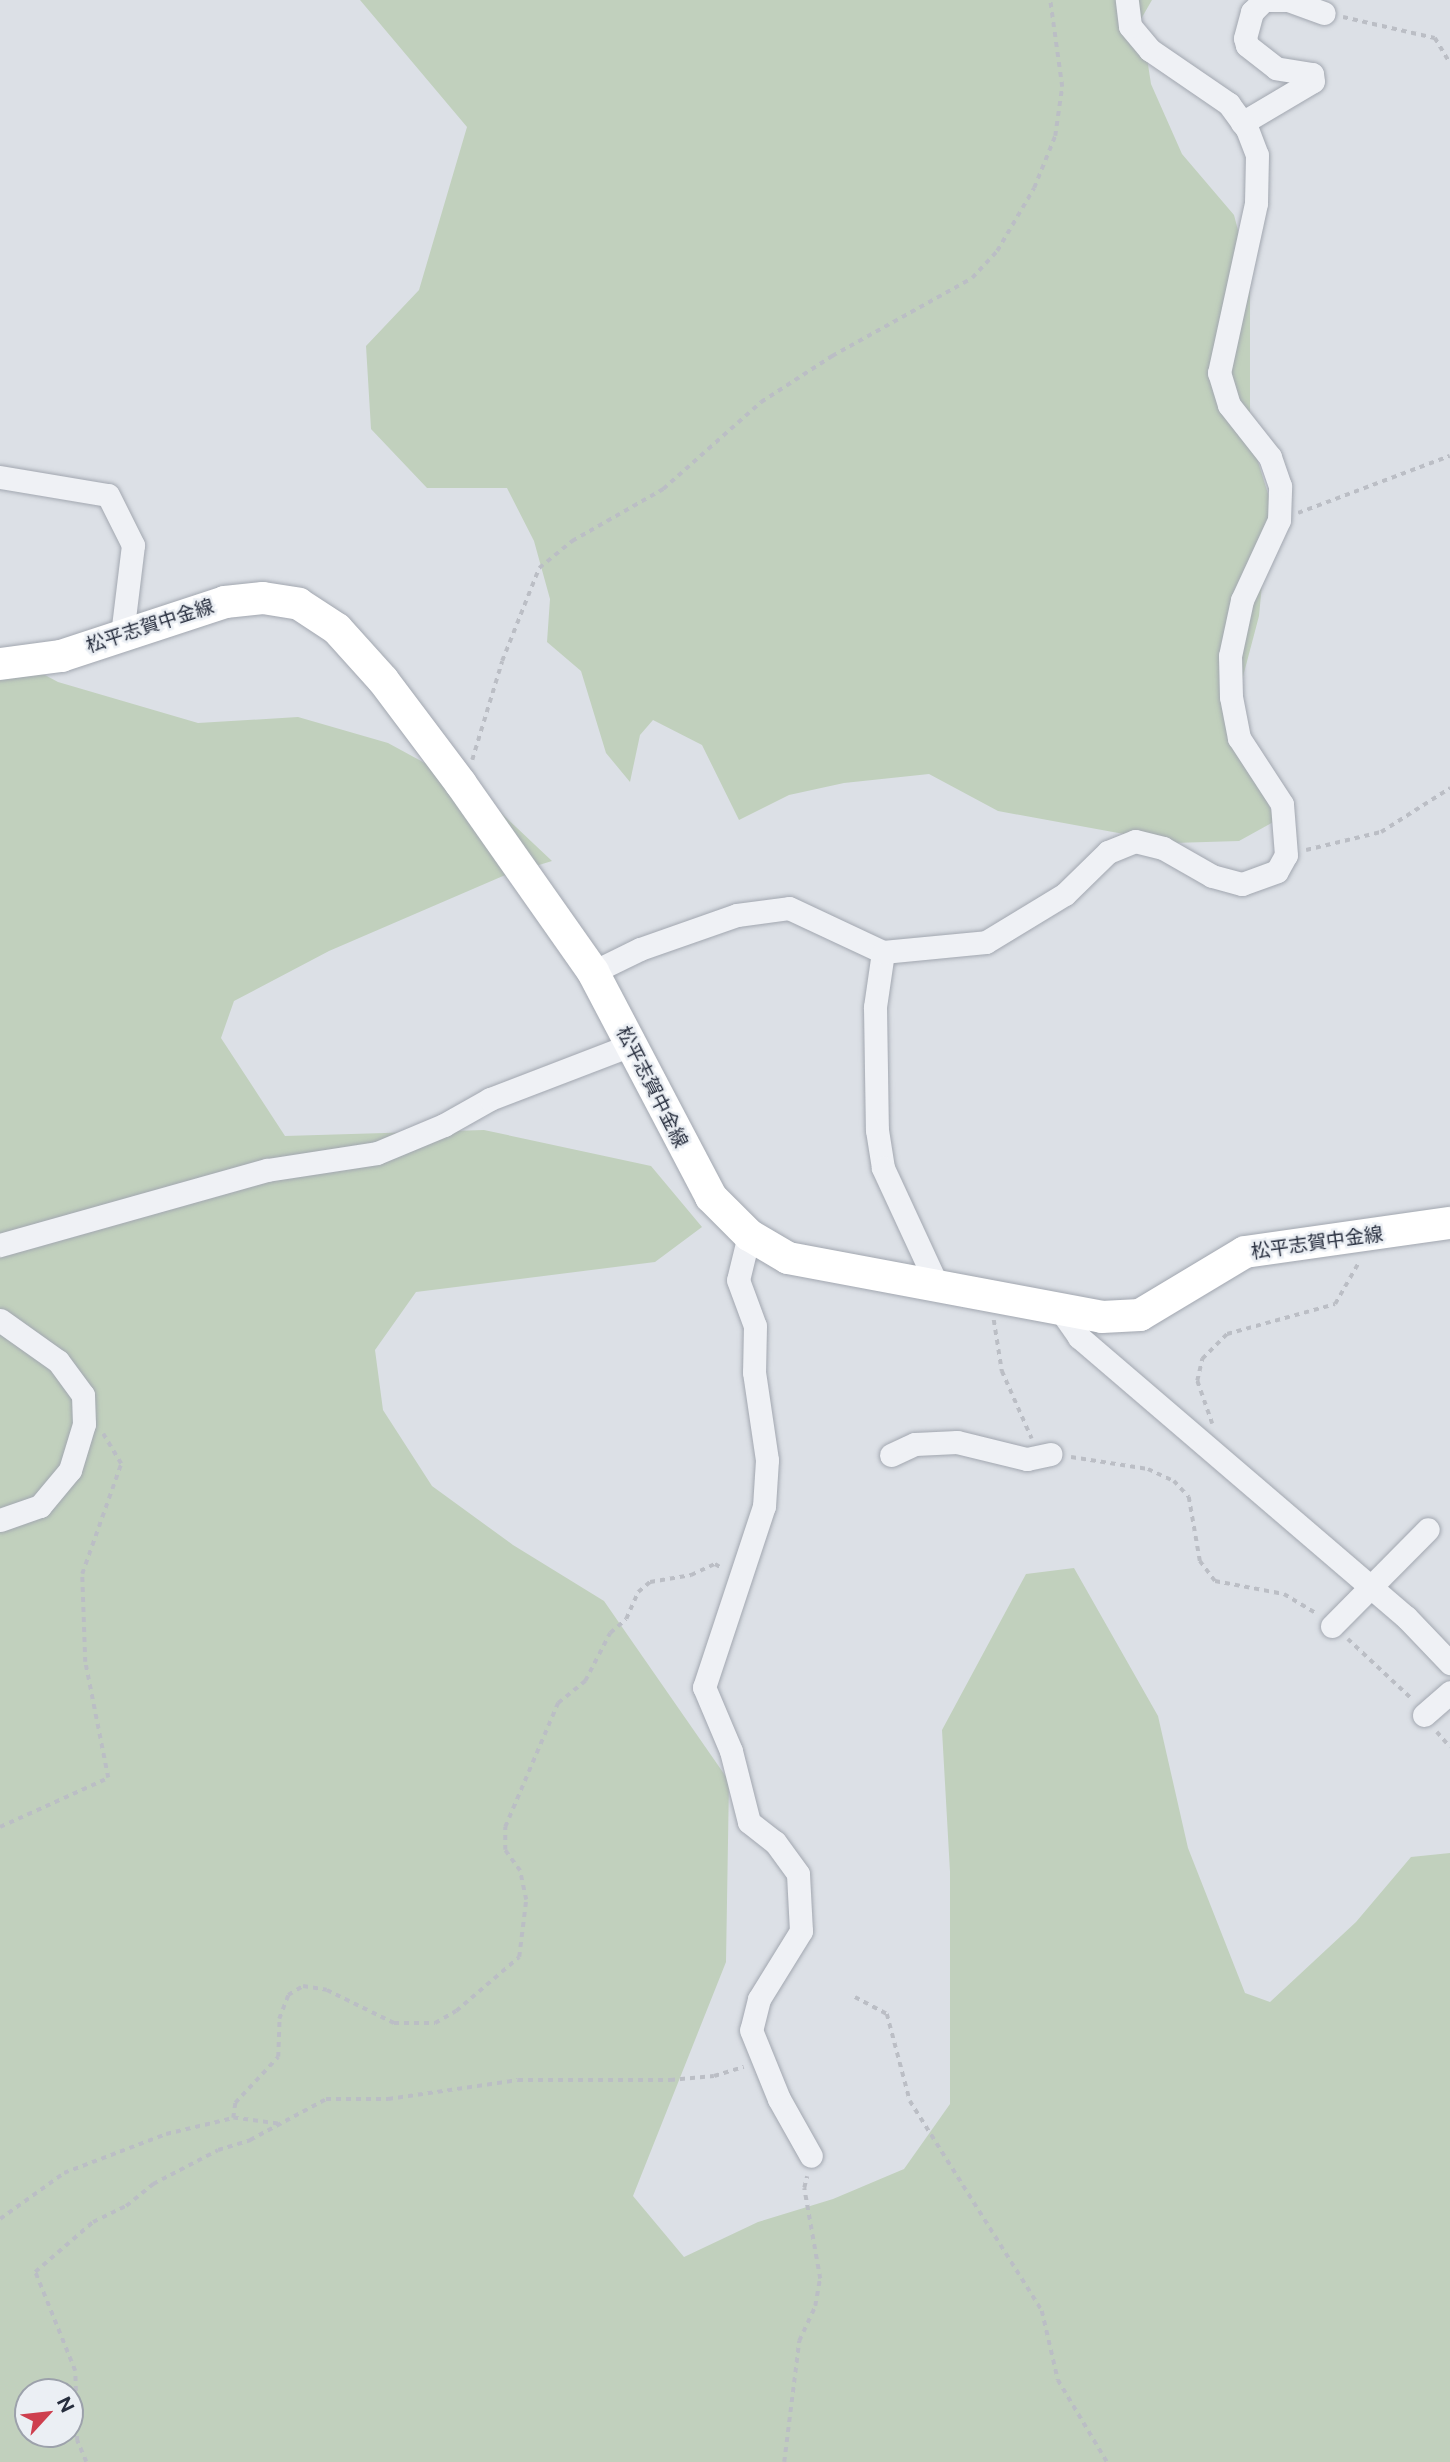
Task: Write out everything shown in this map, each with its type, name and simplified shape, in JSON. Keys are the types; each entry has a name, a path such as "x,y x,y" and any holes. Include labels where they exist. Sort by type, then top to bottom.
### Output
{"main road":[{"name":"松平志賀中金線","path":"0,664 61,656 225,602 263,598 299,604 337,629 383,680 461,784 593,972 711,1198 749,1235 788,1258 1061,1311 1102,1317 1140,1315 1245,1252 1450,1223"}],"street":[{"path":"593,972 640,949 737,915 789,908 883,952 986,942 1065,894 1108,852 1135,841 1163,848 1212,876 1242,884 1276,871 1286,855 1282,804 1239,738 1230,670 1242,600 1279,520 1280,486 1270,457 1229,405 1219,373 1256,203 1257,155 1242,123 1228,104 1150,50 1130,26 1127,0"},
{"path":"1242,123 1313,81 1312,74 1276,68 1247,45 1244,38 1252,12 1264,0 1287,0 1324,13"},
{"path":"0,477 108,495 133,545 122,634"},
{"path":"883,952 875,1007 877,1130 883,1168 937,1285"},
{"path":"0,1245 267,1170 377,1153 444,1125 490,1099 631,1045"},
{"path":"749,1235 738,1280 755,1326 754,1372 767,1460 764,1506 704,1687 731,1751 749,1822 775,1842 798,1874 801,1931 759,1999 751,2029 761,2057 811,2156"},
{"path":"1061,1311 1079,1337 1370,1586 1450,1663"},
{"path":"0,1320 58,1361 83,1395 84,1424 70,1470 40,1506 0,1520"},
{"path":"891,1455 915,1444 957,1442 1027,1459 1050,1454"},
{"path":"1332,1626 1428,1529"},
{"path":"1424,1715 1450,1692"}],"path":[{"path":"461,784 539,568 572,541 663,489 761,402 832,356 972,278 997,251 1034,188 1055,136 1062,87 1050,0"},
{"path":"1324,13 1435,38 1450,63"},
{"path":"1279,520 1450,456"},
{"path":"1286,855 1381,832 1450,788"},
{"path":"1205,1445 1212,1422 1197,1381 1202,1359 1227,1334 1335,1304 1375,1234"},
{"path":"997,1298 994,1324 1002,1371 1037,1448 1050,1454 1148,1469 1174,1481 1189,1497 1200,1561 1215,1581 1284,1594 1332,1626 1406,1690 1450,1747"},
{"path":"0,1827 108,1778 85,1662 82,1574 121,1464 103,1434 84,1424"},
{"path":"233,2118 235,2103 278,2057 279,2019 288,1995 303,1986 327,1990 394,2024 435,2023 456,2011 519,1957 526,1900 520,1871 505,1850 505,1827 558,1703 585,1681 611,1633 626,1619 638,1592 650,1581 691,1575 715,1564 738,1579"},
{"path":"855,1997 887,2014 910,2101 1042,2311 1058,2379 1107,2462"},
{"path":"86,2462 77,2441 75,2371 36,2272 93,2222 126,2206 153,2184 281,2124 326,2099 388,2099 518,2080 681,2079 714,2076 761,2057"},
{"path":"0,2220 64,2173 166,2134 233,2118 281,2124"},
{"path":"784,2462 799,2341 815,2306 820,2278 804,2189 811,2156"}],"green space":[{"path":"360,0 1152,0 1141,19 1151,84 1182,154 1234,215 1250,276 1250,436 1270,500 1259,616 1241,684 1249,754 1275,821 1239,841 1173,843 998,811 929,774 844,783 789,795 739,820 702,745 653,720 640,735 630,782 606,753 581,671 547,642 550,599 534,541 507,488 427,488 371,429 366,346 419,290 467,127"},
{"path":"0,651 58,682 198,723 298,717 388,743 480,793 552,861 503,876 329,951 234,1001 221,1038 285,1136 484,1130 651,1166 702,1227 655,1262 416,1292 375,1350 383,1410 432,1486 513,1545 604,1601 729,1781 726,1962 633,2196 684,2257 758,2222 833,2199 904,2169 950,2104 950,1872 942,1730 1026,1574 1074,1568 1158,1716 1188,1848 1245,1993 1270,2002 1356,1922 1411,1857 1450,1853 1450,2462 0,2462"}]}
